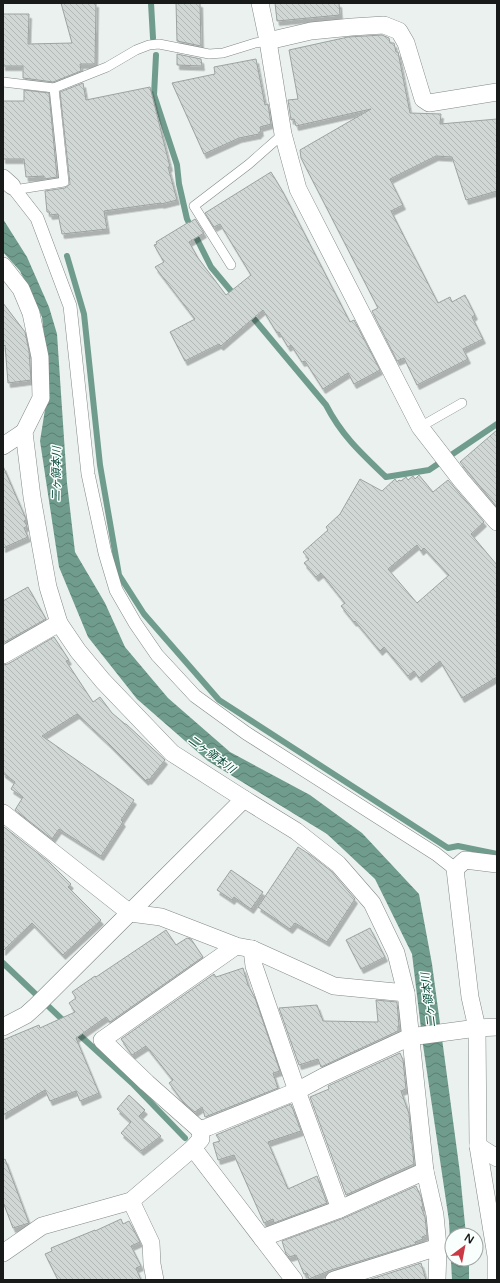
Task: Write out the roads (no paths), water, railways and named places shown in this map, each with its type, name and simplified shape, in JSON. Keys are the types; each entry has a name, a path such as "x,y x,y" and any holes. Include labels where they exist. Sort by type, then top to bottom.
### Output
{"street":[{"path":"260,3 268,41 282,134 298,189 420,427 461,480 497,522"},
{"path":"268,41 311,31 384,25 399,31 403,37 423,99 429,103 497,92"},
{"path":"10,185 36,218 70,306 88,474 105,553 116,590 135,623 157,655 195,696 246,733 436,854 455,869 470,997 470,1029 478,1146 496,1256 496,1280"},
{"path":"3,266 21,290 31,313 40,357 41,398 24,432 3,446"},
{"path":"24,432 32,497 48,587 59,623 78,651 103,681 172,753 296,831 338,864 372,903 396,954 406,993 414,1036 425,1171 435,1215 438,1248 437,1280"},
{"path":"3,655 59,623"},
{"path":"3,1027 26,1014 42,1000 244,799"},
{"path":"3,813 130,913 161,917 244,947 334,986 406,993"},
{"path":"455,869 465,860 497,864"},
{"path":"244,947 254,966 340,1209"},
{"path":"3,1253 42,1226 131,1201 193,1148 201,1139 200,1130 147,1083 102,1040 244,947"},
{"path":"200,1130 297,1091 323,1077 414,1036 470,1029 497,1028"},
{"path":"478,1146 497,1158"},
{"path":"193,1148 294,1280"},
{"path":"262,1238 340,1209 425,1171"},
{"path":"131,1201 152,1243 152,1264 155,1280"},
{"path":"334,1280 438,1248"}],"lane":[{"path":"3,82 54,88 107,67 136,50 149,45 159,44 208,54 223,53 255,43 268,41"},
{"path":"10,185 64,182 54,88"},
{"path":"231,264 194,206 249,164 282,134"},
{"path":"420,427 462,403"}],"water":[{"name":"二ヶ領本川","path":"3,219 27,257 49,307 57,334 67,483 75,552 105,603 125,647 168,698 230,752 310,795 362,833 419,894 432,964 460,1173 465,1227 449,1227 423,1045 412,954 375,879 327,834 208,761 137,699 88,637 59,567 40,441 49,384 42,317 20,271 3,252"},
{"path":"451,1267 469,1267 469,1280 452,1280"}],"waterway":[{"path":"151,3 153,38"},
{"path":"156,55 154,95 177,165 179,184 187,219 211,267 236,297"},
{"path":"67,256 84,314 100,465 119,575 144,614 219,700 448,848 458,846 497,854"},
{"path":"249,313 326,405 345,435 386,477 429,470 497,424"},
{"path":"3,963 67,1024"},
{"path":"74,1030 132,1083 185,1138"}]}
